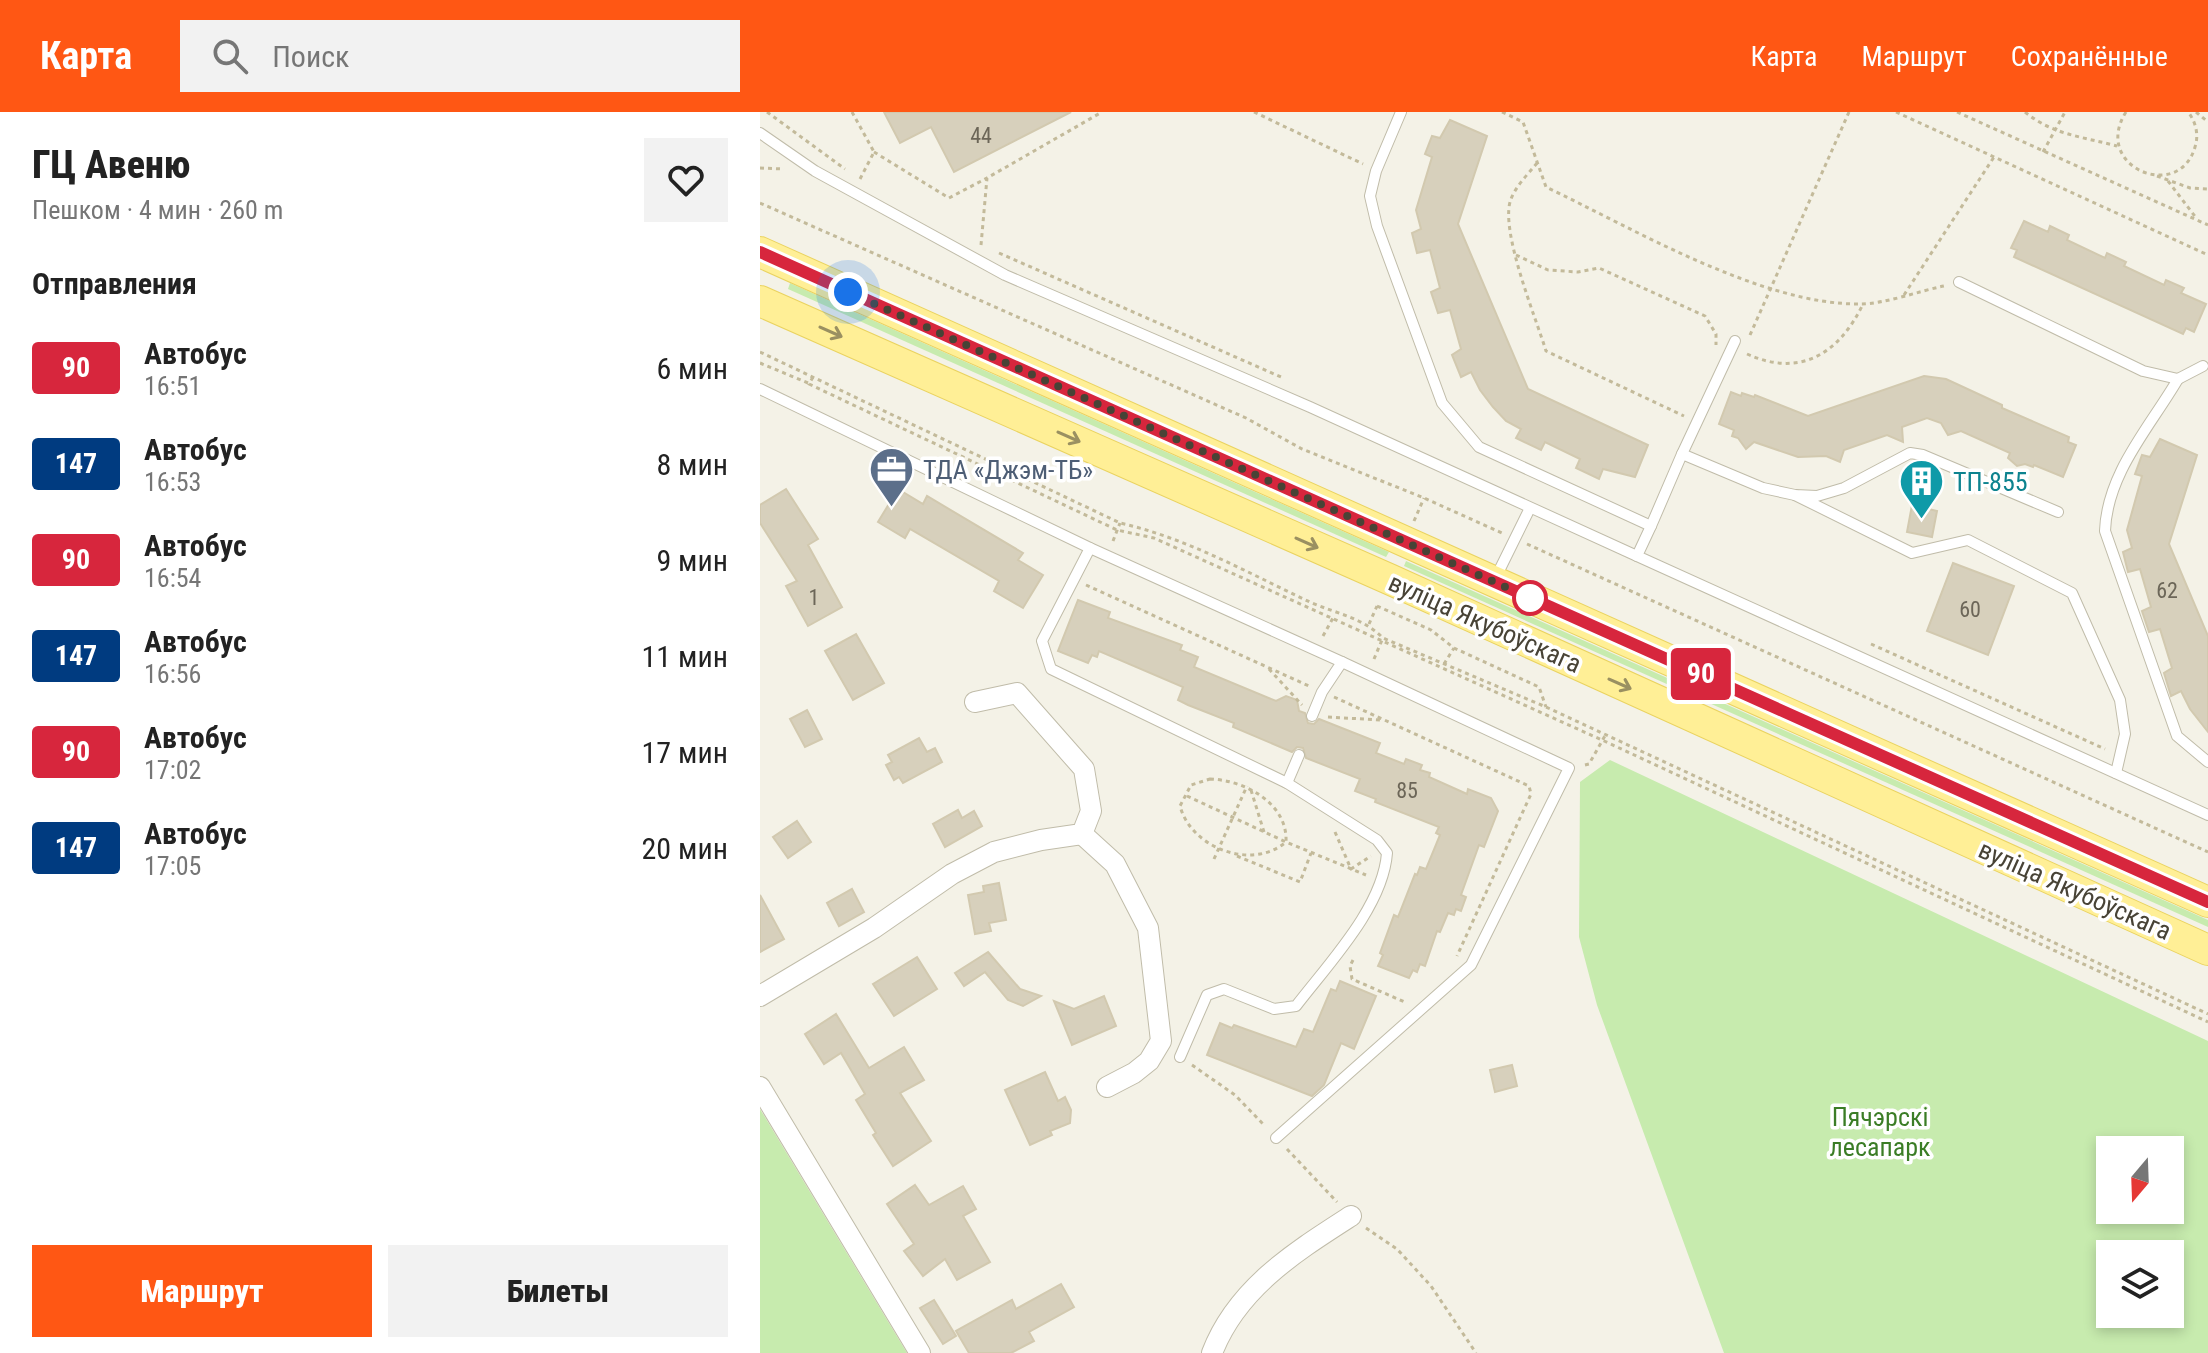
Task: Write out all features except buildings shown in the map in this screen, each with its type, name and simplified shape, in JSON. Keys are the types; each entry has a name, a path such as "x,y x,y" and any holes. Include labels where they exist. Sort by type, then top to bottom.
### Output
{"main road":[{"name":"вуліца Якубоўскага","path":"761,257 1494,581 2208,902"},
{"name":"вуліца Якубоўскага","path":"760,301 1389,579 2208,950"}],"street":[{"path":"975,702 1017,693 1084,769 1091,811 1082,834"},
{"path":"760,996 874,928 952,874 994,852 1082,834"},
{"path":"1082,834 1115,864 1148,928 1161,1041 1149,1061 1107,1087"},
{"path":"760,1087 920,1353"},
{"path":"1212,1353 1228,1319 1245,1296 1278,1266 1351,1216"}],"lane":[{"path":"1401,112 1376,171 1370,196 1377,226 1442,403 1479,447 1651,526"},
{"path":"760,133 815,171 1005,275 1310,407 2208,815"},
{"path":"1959,282 2143,371 2178,379"},
{"path":"1637,556 1735,341"},
{"path":"2203,366 2178,379 2135,443 2106,508 2105,531 2177,736 2208,762"},
{"path":"760,389 1090,548 1569,768 1471,965 1276,1138"},
{"path":"1682,454 1763,488 1817,496 1844,488 1910,453 1923,455 2058,512"},
{"path":"1795,495 1912,553 1968,540 2072,593 2120,700 2125,734 2116,773"},
{"path":"1494,581 1530,508"},
{"path":"1090,548 1042,641 1051,669 1287,783 1377,840 1387,853 1381,881 1360,922 1296,1006 1274,1009 1224,989 1207,995 1180,1057"},
{"path":"1312,716 1322,692 1342,662"},
{"path":"1287,783 1299,755"}],"path":[{"path":"767,112 847,170"},
{"path":"852,112 874,152 949,198 1102,112"},
{"path":"1254,112 1376,171"},
{"path":"1502,112 1523,122 1546,187 1718,269 1772,289 1833,302 1863,304 1959,282"},
{"path":"1748,339 1849,112"},
{"path":"1896,112 2208,255"},
{"path":"2025,112 2053,131 2119,146"},
{"path":"2043,152 2065,112"},
{"path":"2126,112 2118,133 2119,146 2124,158 2133,167 2190,188 2208,189"},
{"path":"2157,176 2182,168 2191,158 2197,132 2188,112"},
{"path":"2196,112 2208,122"},
{"path":"1960,113 2208,225"},
{"path":"860,179 874,152"},
{"path":"1904,295 1994,157"},
{"path":"1537,163 1510,201 1510,228 1546,351 1697,422"},
{"path":"987,178 981,245 989,248"},
{"path":"2168,181 2198,221"},
{"path":"760,203 1246,418 1302,449 1514,538 2208,852"},
{"path":"997,252 1290,380"},
{"path":"1516,255 1532,264 1563,272 1599,268 1705,316 1716,334 1715,358 1719,376"},
{"path":"1742,352 1762,361 1785,364 1807,361 1824,353 1841,339 1863,304"},
{"path":"760,352 1120,523 1154,531 1335,613 1369,624 1382,640 1606,734 2208,1014"},
{"path":"760,363 1117,530 1154,538 1602,740 2208,1022"},
{"path":"809,384 813,377"},
{"path":"1413,524 1424,498"},
{"path":"1107,555 1120,523"},
{"path":"1074,579 1529,786 1531,794 1456,958"},
{"path":"1369,624 1381,595"},
{"path":"1377,606 1431,630 1454,648 1539,687 1546,707"},
{"path":"1316,650 1335,613"},
{"path":"1860,639 2120,756"},
{"path":"1368,674 1382,640"},
{"path":"1444,664 1454,648"},
{"path":"1267,667 1312,716 1384,720"},
{"path":"1569,768 1589,764 1606,734"},
{"path":"1214,859 1249,788 1255,768"},
{"path":"1286,842 1287,832 1280,818 1262,797 1249,788 1210,779 1191,785 1180,806 1182,815 1209,845 1300,882 1311,853"},
{"path":"1249,788 1264,832"},
{"path":"1185,795 1311,853 1381,881"},
{"path":"1324,806 1351,869"},
{"path":"1219,849 1255,855 1269,852 1286,842"},
{"path":"1351,869 1384,848"},
{"path":"1356,953 1350,966 1352,979 1411,1004"},
{"path":"1180,1057 1235,1095 1351,1216 1397,1249 1431,1286 1476,1353"}],"green space":[{"path":"790,283 1389,552 1386,557 788,289"},
{"path":"1406,561 2208,920 2208,927 1404,566"},
{"name":"Пячэрскі лесапарк","path":"1610,760 2208,1041 2208,1353 1724,1353 1597,1005 1579,937 1580,782"},
{"path":"760,1109 907,1353 760,1353"}],"bus line":[{"name":"90","path":"760,252 2208,902"}],"place":[{"name":"ТДА «Джэм-ТБ»","path":"892,509"},
{"name":"ТП-855","path":"1922,521"}],"route":[{"path":"848,292 1530,598"}]}
